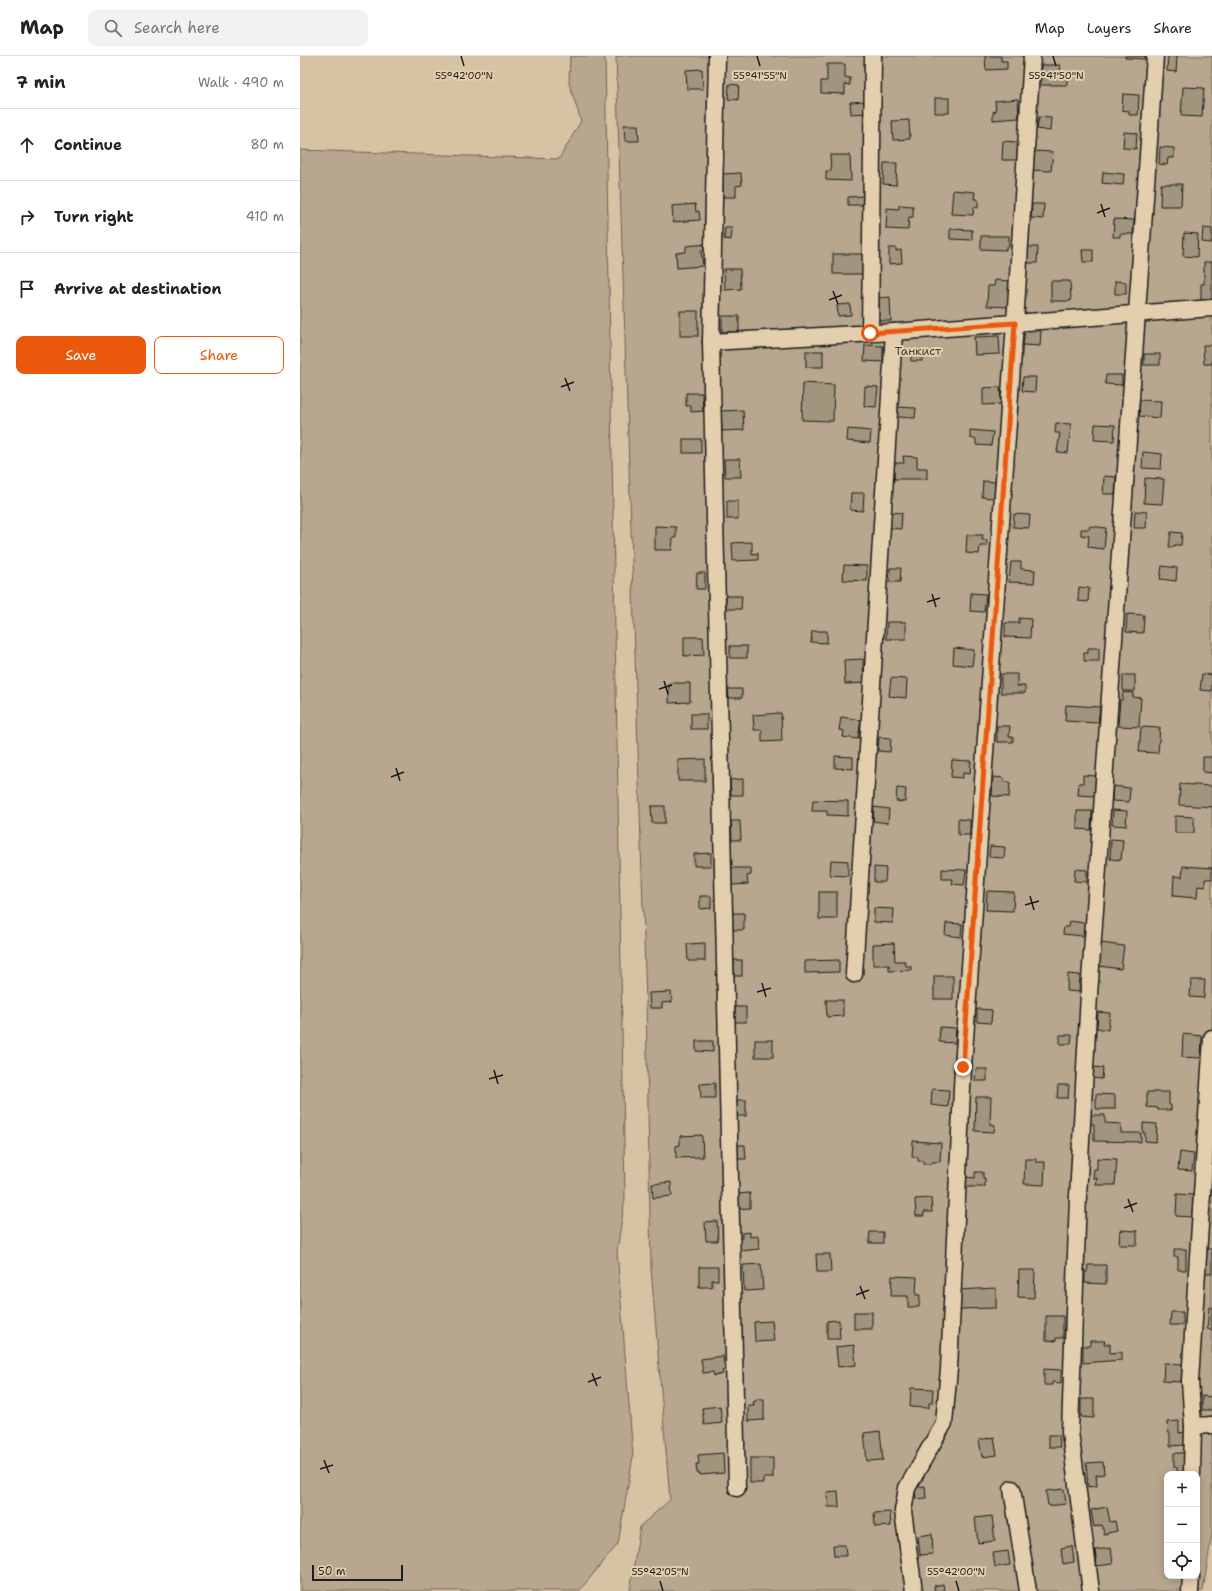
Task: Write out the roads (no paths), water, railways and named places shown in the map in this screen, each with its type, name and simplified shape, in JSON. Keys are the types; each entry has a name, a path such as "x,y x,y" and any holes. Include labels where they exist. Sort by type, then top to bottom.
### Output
{"lane":[{"path":"717,56 711,342 736,1488"},
{"path":"870,333 873,56"},
{"path":"914,1591 903,1511 908,1488 944,1423 948,1377 963,1059 1015,323 1032,56"},
{"path":"1091,1591 1070,1432 1078,1196 1089,995 1156,56"},
{"path":"711,342 894,332 1212,308"},
{"path":"854,974 894,332"},
{"path":"1192,1471 1193,1426 1190,1381 1212,1038"},
{"path":"1193,1426 1212,1426"},
{"path":"1012,1488 1028,1591"},
{"path":"1190,1591 1191,1579"}],"park label":[{"name":"Танкист","path":"918,351"}]}
